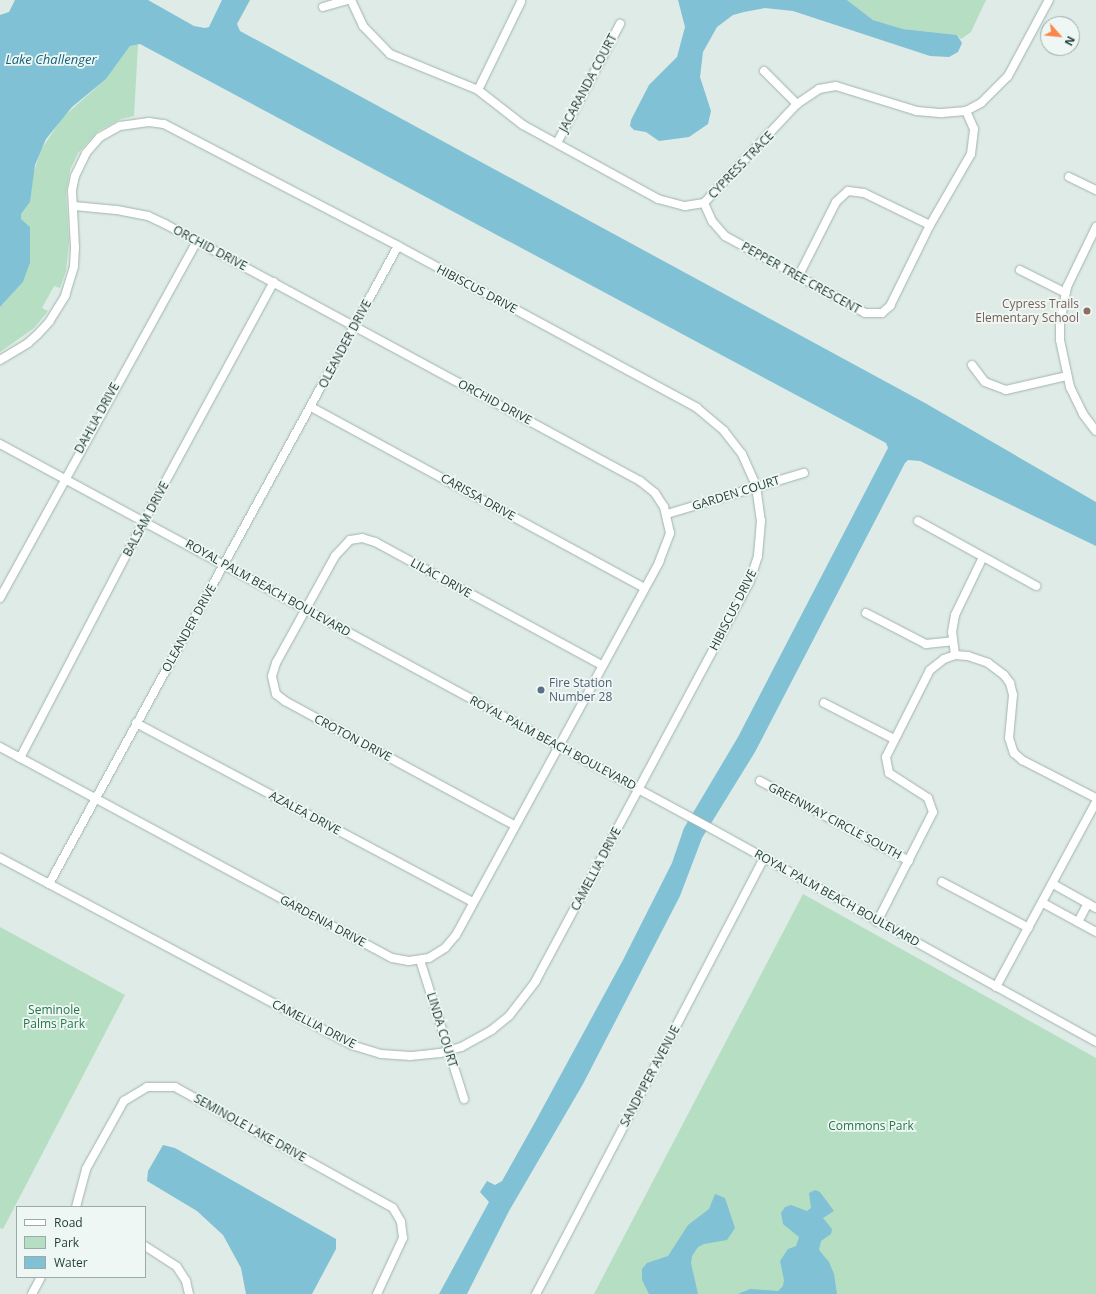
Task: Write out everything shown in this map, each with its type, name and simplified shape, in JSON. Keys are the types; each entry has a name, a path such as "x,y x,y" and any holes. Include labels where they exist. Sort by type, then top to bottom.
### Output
{"street":[{"path":"323,7 347,0"},
{"name":"CYPRESS TRACE","path":"351,0 367,31 390,54 478,90 507,115 667,203 685,206 704,203 797,104 815,91 836,86 917,111 942,113 966,111 990,95 1008,76 1049,0"},
{"path":"478,90 519,1"},
{"name":"JACARANDA COURT","path":"557,143 620,24"},
{"path":"764,71 797,104"},
{"name":"PEPPER TREE CRESCENT","path":"704,203 712,221 725,236 799,275 865,313 882,313 890,306 930,225 958,178 973,146 974,129 966,111"},
{"name":"HIBISCUS DRIVE","path":"0,360 28,343 37,335 49,322 65,296 74,266 75,176 92,145 100,137 120,126 149,122 177,129 299,197 398,246 697,408 716,422 735,444 756,486 761,526 754,572 638,789"},
{"path":"1069,177 1096,190"},
{"path":"799,275 836,202 848,191 864,193 930,225"},
{"name":"ORCHID DRIVE","path":"74,206 109,209 148,216 274,282 640,481 655,493 667,514 670,533 667,546 558,745"},
{"path":"1096,227 1072,275 1066,293 1060,340 1067,376 1077,404 1096,431"},
{"name":"DAHLIA DRIVE","path":"0,598 65,477 197,241"},
{"name":"OLEANDER DRIVE","path":"49,884 136,723 225,565 398,246"},
{"path":"1020,270 1066,293"},
{"name":"BALSAM DRIVE","path":"20,758 144,521 274,282"},
{"path":"972,365 986,382 1006,390 1067,376"},
{"name":"CARISSA DRIVE","path":"311,407 644,588"},
{"name":"ROYAL PALM BEACH BOULEVARD","path":"3,444 764,857 877,922 1096,1042"},
{"name":"GARDEN COURT","path":"667,514 756,486 804,473"},
{"path":"918,521 1036,586"},
{"name":"LILAC DRIVE","path":"306,609 342,545 350,540 362,538 375,542 602,666"},
{"path":"955,656 952,641 952,626 958,604 983,557"},
{"name":"CROTON DRIVE","path":"306,609 276,663 272,676 276,694 284,701 514,825"},
{"path":"866,613 926,644 952,641"},
{"path":"877,922 932,818 933,807 928,798 890,773 886,757 930,670 944,659 955,656 968,656 988,663 1010,683 1013,702 1010,738 1012,748 1018,757 1096,798"},
{"path":"824,703 894,739"},
{"name":"AZALEA DRIVE","path":"136,723 473,902"},
{"name":"GARDENIA DRIVE","path":"0,747 392,958 420,960 435,955 449,944 558,745"},
{"name":"GREENWAY CIRCLE SOUTH","path":"760,780 909,861"},
{"name":"CAMELLIA DRIVE","path":"0,858 352,1045 381,1054 398,1056 428,1055 448,1051 492,1030 509,1016 530,991 638,789"},
{"path":"996,987 1043,903 1096,802"},
{"name":"SANDPIPER AVENUE","path":"536,1294 764,857"},
{"path":"942,882 1029,928"},
{"path":"1053,884 1096,908"},
{"path":"1043,903 1096,932"},
{"path":"1078,922 1088,903"},
{"name":"LINDA COURT","path":"420,960 464,1099"},
{"name":"SEMINOLE LAKE DRIVE","path":"76,1206 86,1169 124,1101 148,1087 175,1087 393,1208 401,1222 403,1238 377,1294"},
{"path":"146,1247 177,1267 186,1281 189,1294"},
{"path":"32,1294 40,1278"}],"green space":[{"path":"847,0 986,0 971,32 961,39 957,35 903,29 873,20"},
{"path":"138,44 134,116 121,119 98,131 78,153 70,170 66,193 69,242 66,271 60,288 54,286 42,308 48,311 34,328 0,352 0,307 23,282 30,263 30,227 21,219 21,214 30,202 33,174 41,150 62,118 106,79 130,46"},
{"name":"Commons Park","path":"803,894 1096,1058 1096,1294 594,1294"},
{"name":"Seminole Palms Park","path":"0,927 125,995 3,1229 0,1228"}],"water":[{"name":"Lake Challenger","path":"15,0 148,0 194,26 205,28 209,27 222,0 250,0 237,24 240,31 925,403 1096,502 1096,546 920,461 908,460 905,463 755,752 702,838 680,896 583,1084 509,1211 467,1294 439,1294 489,1202 480,1192 487,1181 495,1185 502,1181 534,1124 623,960 672,863 684,828 738,737 888,448 886,443 140,44 130,46 106,79 72,107 46,139 35,165 30,202 21,214 21,219 30,227 30,263 23,282 0,307 0,15 9,12"},
{"path":"678,0 847,0 873,20 903,29 957,35 962,43 958,52 949,57 930,56 793,11 765,8 733,15 717,27 703,52 700,77 711,111 708,124 689,137 659,141 646,132 634,130 630,126 631,120 649,85 677,57 685,27"},
{"path":"163,1145 175,1148 336,1239 336,1249 312,1294 246,1294 241,1268 223,1235 197,1211 147,1181 148,1171"},
{"path":"815,1190 820,1192 834,1211 823,1218 832,1229 831,1234 821,1241 819,1250 829,1262 834,1274 837,1294 738,1294 750,1289 778,1291 783,1286 784,1280 780,1261 788,1249 796,1246 799,1237 783,1224 781,1213 785,1207 791,1205 807,1211 811,1208 809,1193"},
{"path":"715,1194 725,1198 735,1228 727,1240 704,1244 698,1247 692,1256 691,1263 698,1294 649,1294 642,1280 642,1269 647,1263 668,1256 688,1225 709,1209"}],"place":[{"name":"Cypress Trails Elementary School","path":"1087,311"},
{"name":"Fire Station Number 28","path":"541,690"}]}
